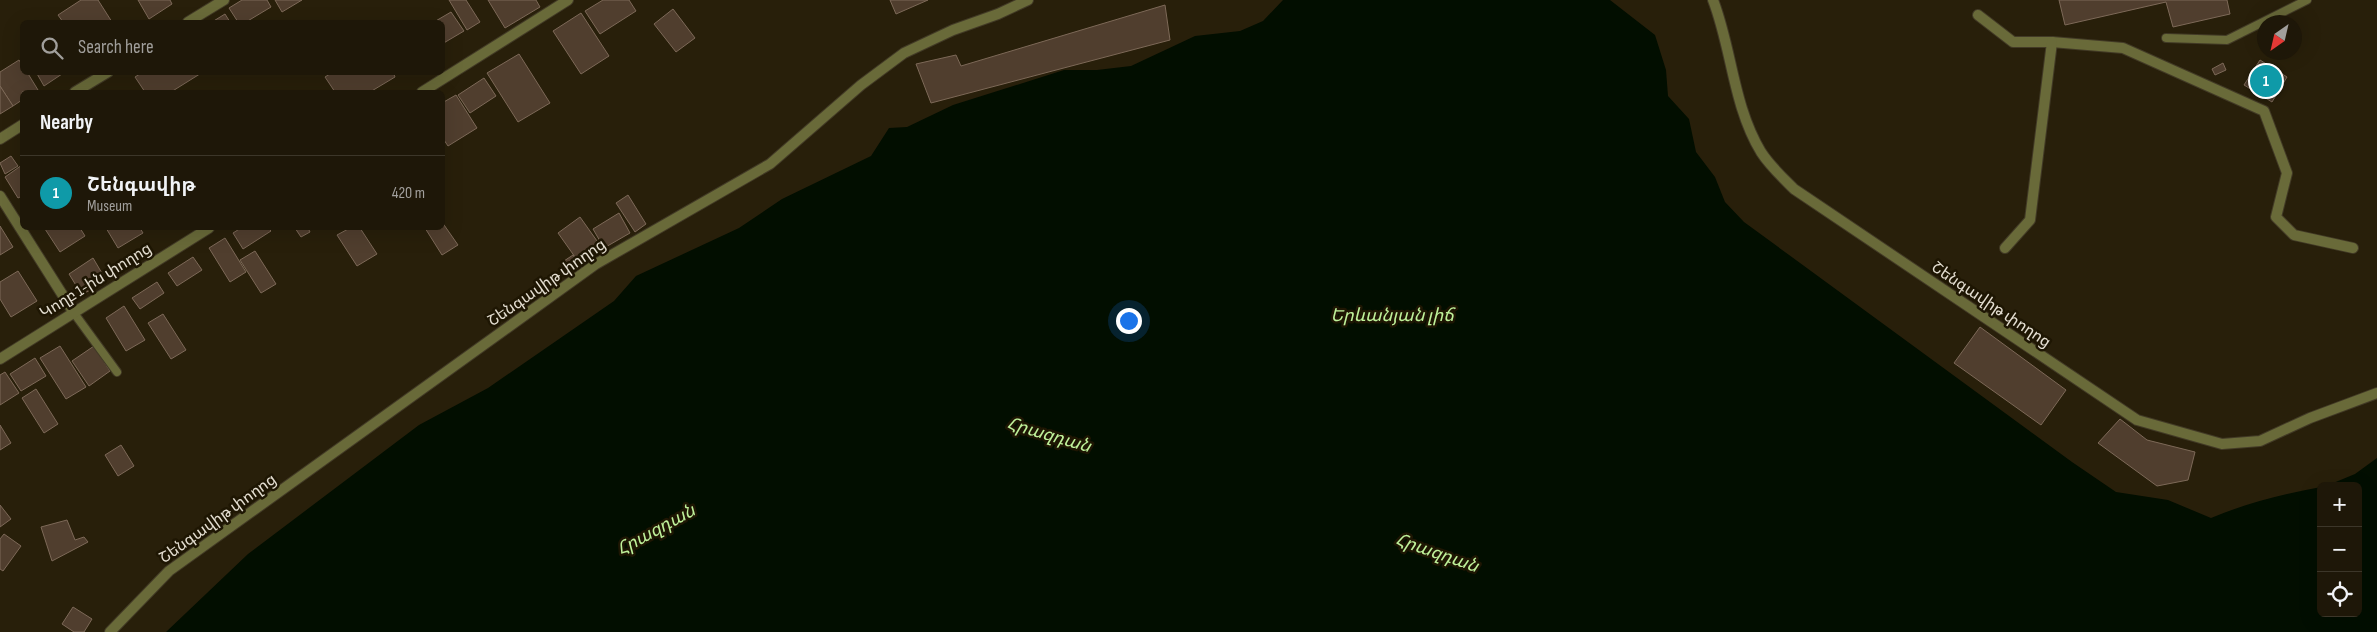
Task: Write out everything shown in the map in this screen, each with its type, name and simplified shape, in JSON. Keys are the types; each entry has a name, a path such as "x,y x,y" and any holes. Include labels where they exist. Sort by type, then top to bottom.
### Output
{"street":[{"path":"191,20 224,0"},
{"path":"425,90 568,0"},
{"name":"Շենգավիթ փողոց","path":"110,632 169,571 596,264 770,164 861,85 904,53 953,30 1028,0"},
{"name":"Շենգավիթ փողոց","path":"1712,0 1749,126 1760,150 1772,168 1794,190 2137,420 2222,444 2260,441 2310,418 2377,393"},
{"path":"1978,15 2013,42 2052,42 2123,48 2264,111 2287,173 2276,218 2294,235 2353,248"},
{"path":"2005,248 2030,220 2052,42"},
{"path":"78,90 103,75"},
{"path":"0,139 20,126"},
{"path":"0,196 20,228"},
{"path":"22,230 74,313"},
{"name":"Կողբ 1-ին փողոց","path":"0,359 206,230"}],"lane":[{"path":"2166,38 2227,40 2307,0"},
{"path":"74,313 117,372"}],"water":[{"name":"Երևանյան լիճ","path":"1283,0 1610,0 1655,35 1666,70 1668,96 1689,119 1696,152 1715,177 1725,202 1744,222 2072,462 2116,492 2168,500 2211,518 2265,499 2317,488 2317,617 2362,617 2362,482 2336,482 2355,474 2377,458 2377,632 166,632 248,554 419,425 488,388 614,301 636,276 739,228 782,199 871,156 889,128 907,127 953,105 1064,70 1097,70 1131,66 1195,36 1240,31 1263,21"}],"building":[{"path":"81,0 98,0 111,20 62,20 58,15"},
{"path":"138,0 170,0 172,4 149,19"},
{"path":"242,0 267,0 271,7 249,20 237,20 229,8"},
{"path":"275,0 302,0 282,12"},
{"path":"449,0 466,0 480,22 467,30"},
{"path":"488,0 536,0 540,7 505,28"},
{"path":"603,0 629,0 636,11 600,34 585,11"},
{"path":"890,0 928,0 896,14"},
{"path":"2059,0 2227,0 2230,14 2173,27 2166,2 2065,25"},
{"path":"1165,5 1170,40 931,103 916,64 956,55 961,66"},
{"path":"673,9 695,38 676,52 654,24"},
{"path":"451,12 464,31 445,42 445,20 437,20"},
{"path":"581,13 609,56 581,74 553,31"},
{"path":"225,14 229,20 215,20"},
{"path":"519,54 550,103 518,122 487,73"},
{"path":"19,60 20,75 29,75 38,90 20,90 20,101 13,106 0,86 0,72"},
{"path":"2260,60 2287,77 2272,102 2244,85"},
{"path":"2223,63 2226,70 2215,75 2212,69"},
{"path":"38,75 60,75 44,86"},
{"path":"138,75 198,75 174,90 144,90 135,77"},
{"path":"328,75 394,75 395,77 373,90 334,90 325,77"},
{"path":"484,78 496,96 470,113 458,95"},
{"path":"0,86 13,106 0,114"},
{"path":"456,95 477,128 448,146 445,142 445,101"},
{"path":"11,156 18,166 5,174 0,163"},
{"path":"20,166 20,197 18,198 5,177"},
{"path":"628,195 646,224 635,232 616,203"},
{"path":"619,213 630,233 604,248 593,229"},
{"path":"580,217 602,248 580,264 558,233"},
{"path":"0,226 13,247 0,255"},
{"path":"445,226 458,245 442,255 426,230 445,230"},
{"path":"46,230 81,230 85,236 60,252"},
{"path":"107,230 141,230 143,233 118,248"},
{"path":"238,230 271,231 243,249 233,233"},
{"path":"296,230 309,230 310,232 301,237"},
{"path":"346,230 361,230 377,254 357,266 337,235"},
{"path":"225,238 246,272 230,282 209,248"},
{"path":"255,251 276,284 261,293 240,260"},
{"path":"573,255 580,266 569,274 561,263"},
{"path":"193,257 202,270 177,286 168,273"},
{"path":"93,258 106,280 82,295 69,274"},
{"path":"18,271 37,301 11,317 0,299 0,282"},
{"path":"157,282 164,293 140,309 132,298"},
{"path":"124,306 145,340 126,351 106,318"},
{"path":"163,314 186,350 171,359 148,323"},
{"path":"1980,327 2066,390 2041,425 1954,363"},
{"path":"60,346 86,387 66,399 40,358"},
{"path":"94,346 110,371 89,386 72,361"},
{"path":"35,358 46,376 21,391 10,374"},
{"path":"5,372 19,393 0,405 0,375"},
{"path":"36,389 58,424 44,433 22,398"},
{"path":"2120,419 2147,440 2195,452 2188,480 2157,486 2098,443"},
{"path":"0,425 11,443 0,450"},
{"path":"121,445 134,466 118,476 105,455"},
{"path":"0,505 11,519 0,527"},
{"path":"67,520 75,540 84,537 88,542 52,561 41,527"},
{"path":"4,534 21,546 3,571 0,569 0,539"},
{"path":"73,607 92,619 84,632 74,632 62,624"}],"place":[{"name":"Շենգավիթ","path":"2266,81"}],"water label":[{"name":"Հրազդան","path":"1049,435"},
{"name":"Հրազդան","path":"656,530"},
{"name":"Հրազդան","path":"1437,553"}]}
